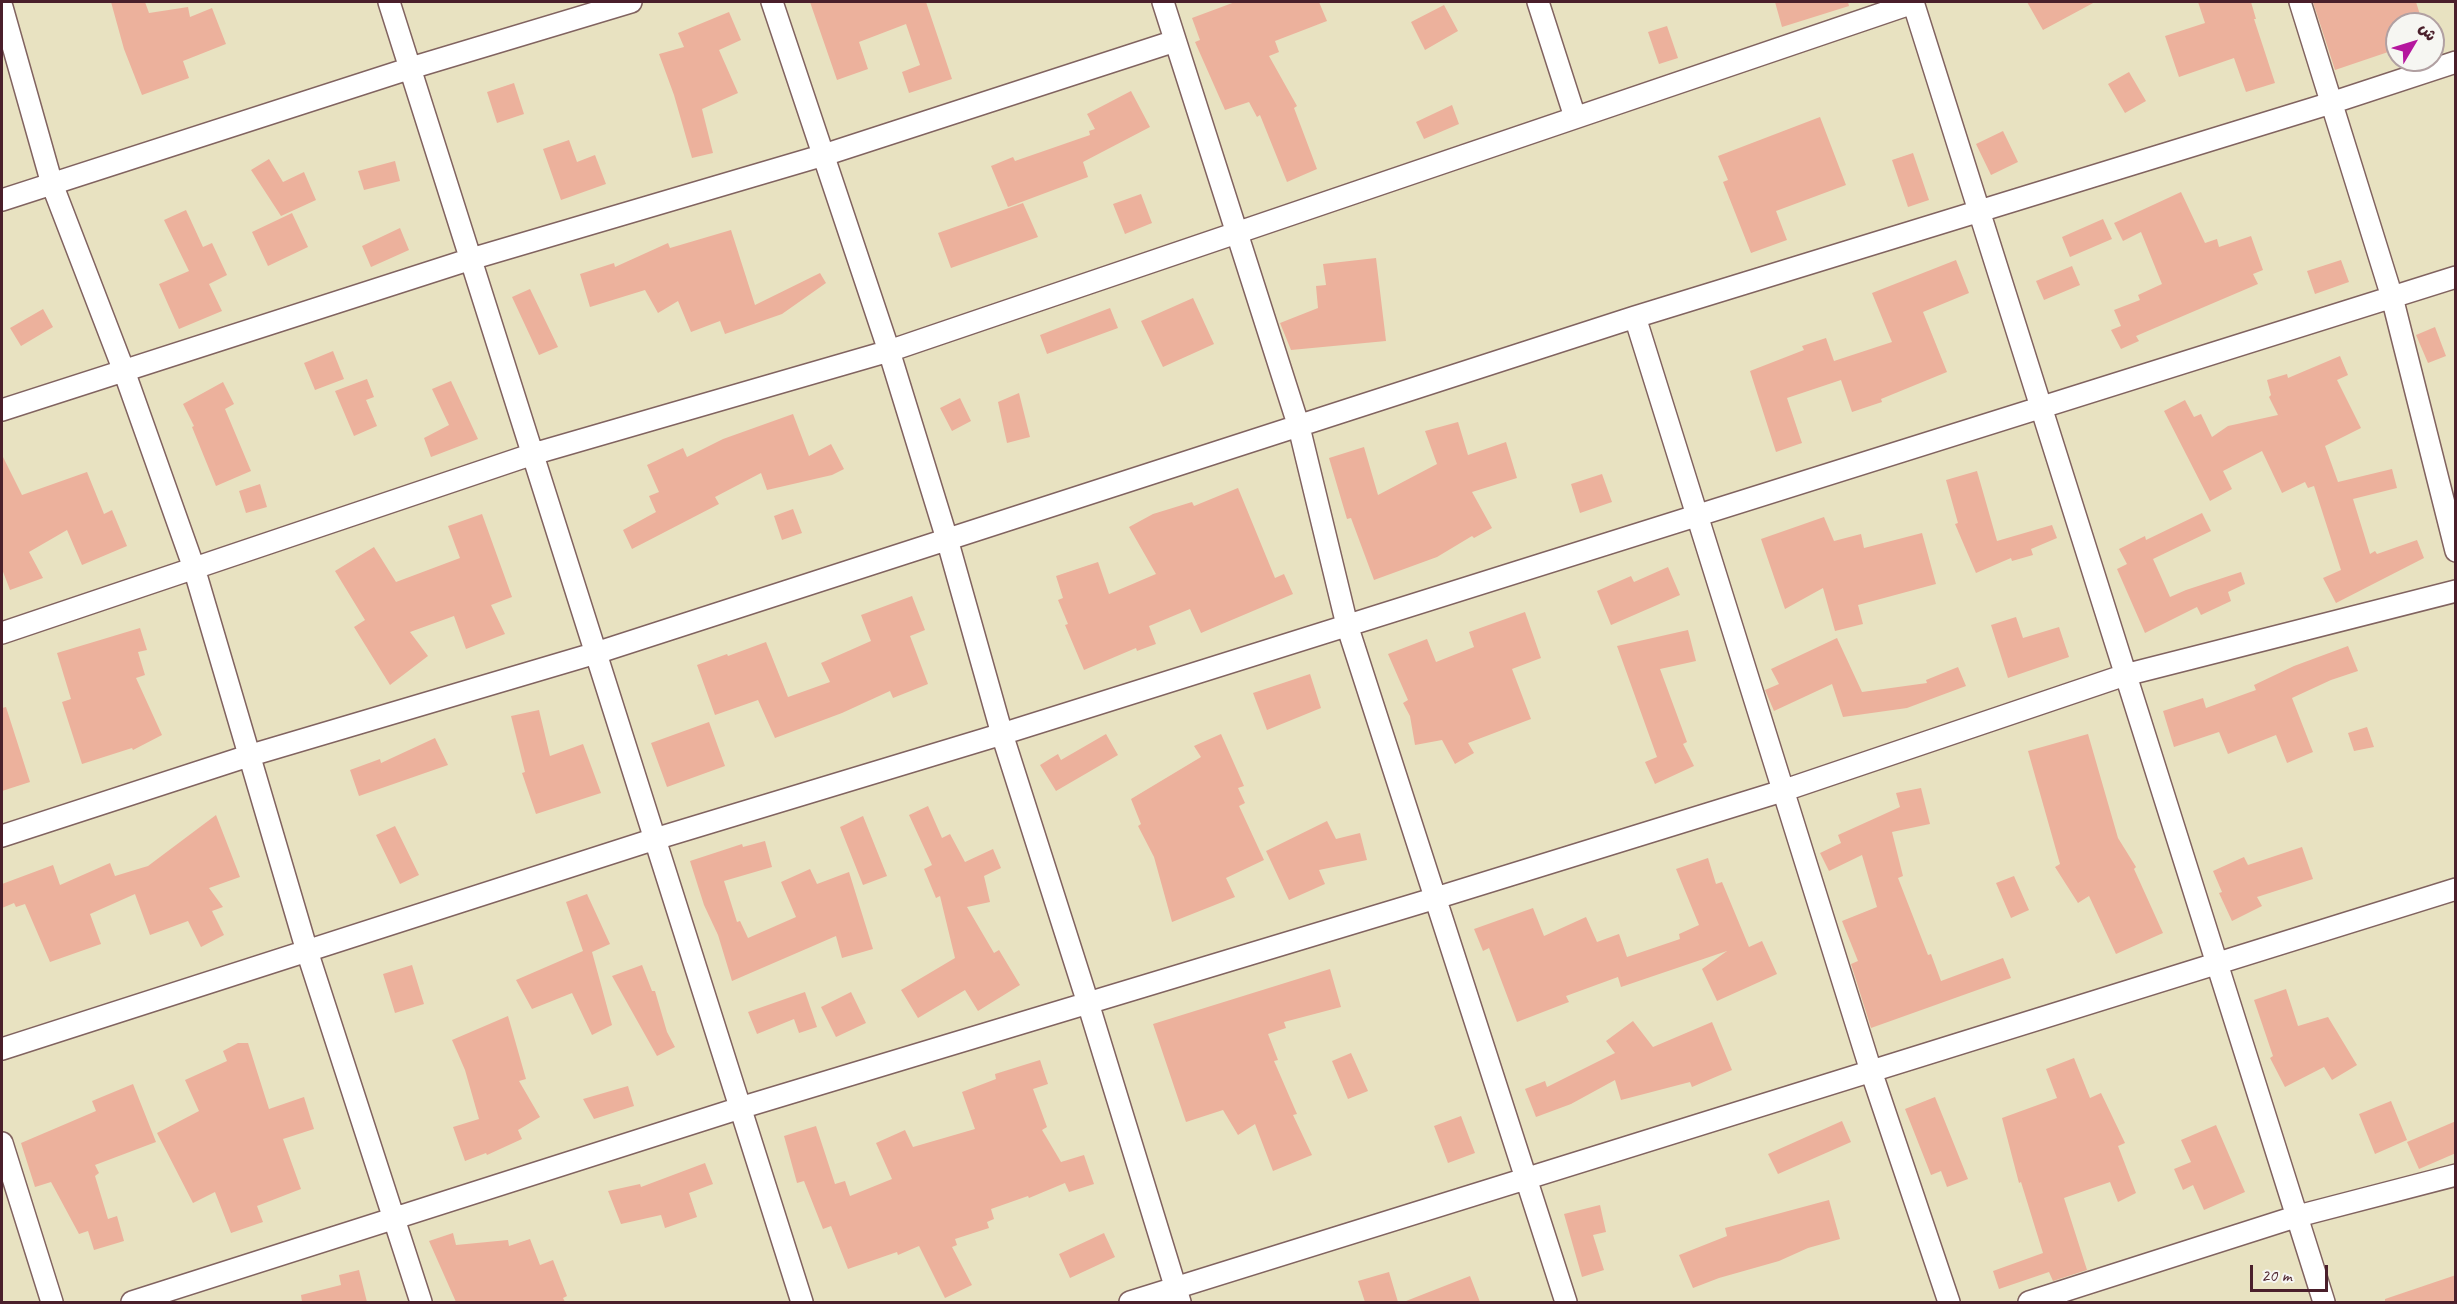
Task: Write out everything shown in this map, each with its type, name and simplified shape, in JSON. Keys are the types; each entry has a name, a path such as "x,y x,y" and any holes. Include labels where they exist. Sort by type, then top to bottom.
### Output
{"street":[{"path":"389,2 802,1302"},
{"path":"2,200 411,68 631,2"},
{"path":"772,2 889,351 1002,734 1088,1003 1177,1295"},
{"path":"1163,2 1299,427 1347,625 1528,1178 1566,1302"},
{"path":"1539,2 1575,117"},
{"path":"2,633 533,454 889,351 1237,235 1913,2 2324,1302"},
{"path":"2300,2 2392,297 2456,551"},
{"path":"2,7 52,184 124,371 194,568 307,951 421,1302"},
{"path":"2,410 471,259 824,155 1174,41"},
{"path":"2,836 248,756 596,653 1635,317 2331,103 2456,62"},
{"path":"2,1049 655,839 1002,734 2456,277"},
{"path":"1635,317 1871,1071 1949,1302"},
{"path":"132,1302 740,1108 1436,898 1782,790 2125,675 2456,591"},
{"path":"1130,1302 1177,1295 1528,1178 2456,889"},
{"path":"2,1143 52,1302"},
{"path":"2030,1302 2298,1216 2456,1175"}],"building":[{"path":"111,2 145,2 149,13 188,7 190,17 212,8 226,44 183,61 189,78 142,95 124,49"},
{"path":"810,2 926,2 952,79 909,93 902,72 920,65 906,24 859,42 868,69 837,80"},
{"path":"1235,2 1319,2 1327,21 1275,41 1279,52 1269,56 1297,106 1294,108 1317,169 1287,182 1260,115 1257,117 1249,102 1225,110 1195,42 1200,40 1192,18"},
{"path":"1775,2 1848,2 1849,6 1782,27"},
{"path":"2027,2 2095,2 2043,30"},
{"path":"2198,2 2251,2 2256,19 2254,19 2275,83 2246,92 2234,58 2179,77 2165,36 2205,23"},
{"path":"2313,2 2416,2 2419,12 2385,12 2385,53 2335,70"},
{"path":"1444,5 1458,31 1425,50 1411,22"},
{"path":"729,12 741,40 719,50 738,93 702,109 713,153 692,158 674,95 659,54 684,47 678,33"},
{"path":"1667,26 1678,58 1659,64 1648,32"},
{"path":"2129,72 2146,101 2125,113 2108,84"},
{"path":"514,83 524,114 497,123 487,92"},
{"path":"1131,91 1150,127 1083,162 1088,177 1008,207 991,166 1013,157 1015,161 1090,135 1089,131 1095,129 1087,114"},
{"path":"1452,105 1459,124 1424,139 1416,122"},
{"path":"1820,117 1846,185 1776,211 1787,240 1751,253 1723,182 1728,180 1718,156"},
{"path":"2003,131 2018,162 1991,175 1976,144"},
{"path":"569,140 577,162 595,155 606,184 561,200 543,149"},
{"path":"1913,153 1929,200 1908,207 1892,160"},
{"path":"269,159 283,182 304,172 316,200 281,216 251,170"},
{"path":"395,161 400,181 364,190 358,171"},
{"path":"2181,192 2205,243 2217,239 2219,247 2251,236 2263,270 2253,274 2258,284 2136,336 2139,341 2121,349 2111,330 2121,326 2114,310 2140,300 2138,295 2162,284 2141,232 2123,241 2114,223"},
{"path":"1141,194 1152,223 1125,234 1113,204"},
{"path":"1023,203 1038,237 951,268 938,233"},
{"path":"186,210 203,247 212,243 227,275 209,284 222,311 179,329 159,284 189,271 164,220"},
{"path":"292,213 308,247 268,266 252,232"},
{"path":"2103,219 2112,239 2070,257 2062,237"},
{"path":"400,228 409,250 371,267 362,246"},
{"path":"731,230 755,305 820,273 826,283 782,314 725,334 720,321 691,332 678,301 658,313 645,290 590,307 580,274 614,263 615,267 668,243 670,248"},
{"path":"1376,258 1386,341 1291,350 1280,323 1318,308 1316,286 1326,285 1323,264"},
{"path":"1956,260 1969,293 1923,312 1947,372 1881,399 1882,402 1852,412 1841,380 1787,398 1802,443 1776,452 1750,371 1804,350 1802,346 1826,338 1834,361 1892,342 1872,293"},
{"path":"2341,260 2349,282 2315,294 2307,271"},
{"path":"2072,266 2080,285 2044,300 2036,281"},
{"path":"530,289 558,347 539,355 512,297"},
{"path":"1193,298 1214,344 1163,367 1141,321"},
{"path":"1110,308 1118,328 1047,354 1040,335"},
{"path":"43,309 53,327 21,346 10,328"},
{"path":"2435,327 2446,356 2428,363 2416,335"},
{"path":"333,351 344,379 315,390 304,363"},
{"path":"2340,356 2348,375 2337,380 2361,428 2325,446 2338,482 2392,469 2397,488 2353,499 2370,554 2375,551 2377,554 2417,540 2424,558 2336,603 2323,578 2341,570 2314,486 2308,488 2305,482 2282,493 2262,451 2223,471 2232,489 2210,501 2164,411 2185,400 2194,417 2201,414 2212,437 2228,426 2278,415 2269,397 2271,395 2267,380 2287,374 2288,378"},
{"path":"367,379 374,397 366,400 377,426 354,436 335,391"},
{"path":"451,381 478,439 431,457 424,438 449,425 432,389"},
{"path":"223,382 234,404 225,409 251,471 216,486 192,427 194,426 183,404"},
{"path":"1019,393 1030,437 1007,443 998,402"},
{"path":"960,398 971,421 952,431 940,408"},
{"path":"793,414 809,456 831,444 844,469 832,475 767,490 761,473 715,497 719,504 632,549 623,530 656,512 649,496 659,492 647,465 683,448 687,457 723,439"},
{"path":"1458,422 1468,455 1506,442 1517,478 1472,492 1492,528 1474,538 1472,536 1437,557 1374,580 1351,518 1347,519 1329,458 1364,447 1378,495 1437,464 1425,431"},
{"path":"2,455 22,495 87,472 104,514 112,510 127,546 82,565 67,530 29,552 43,578 10,590 2,569"},
{"path":"1977,471 1997,541 2052,525 2057,538 2031,549 2033,555 2012,561 2011,558 1976,573 1955,524 1958,523 1946,480"},
{"path":"1602,474 1612,502 1580,513 1571,484"},
{"path":"260,484 267,507 246,513 239,491"},
{"path":"1238,488 1275,578 1284,574 1293,594 1201,633 1190,609 1149,626 1156,644 1137,651 1136,648 1084,670 1065,625 1068,624 1058,600 1063,598 1056,576 1098,562 1109,594 1156,574 1129,527 1153,514 1192,502 1194,506"},
{"path":"793,509 802,533 782,540 774,516"},
{"path":"2202,513 2211,531 2153,559 2170,597 2241,572 2245,584 2228,592 2231,601 2201,615 2197,607 2145,633 2117,569 2127,564 2119,549 2145,536 2146,540"},
{"path":"482,514 512,597 491,605 505,634 466,649 454,616 410,632 428,656 390,685 354,627 365,620 335,571 374,547 396,582 460,558 448,526"},
{"path":"1824,517 1834,541 1861,534 1864,548 1922,533 1936,584 1858,605 1863,624 1835,631 1823,588 1785,609 1761,539"},
{"path":"1668,567 1680,595 1611,625 1597,591 1631,576 1634,582"},
{"path":"912,596 925,630 910,636 928,684 893,698 890,691 842,713 775,738 758,700 715,715 697,665 766,642 788,697 830,682 821,663 871,641 861,615"},
{"path":"1525,612 1541,658 1512,669 1531,719 1468,743 1474,753 1455,764 1442,740 1415,745 1410,716 1403,703 1408,700 1388,654 1427,639 1436,662 1474,647 1469,632"},
{"path":"2016,617 2023,638 2059,627 2069,657 2008,678 1991,625"},
{"path":"140,628 147,650 138,652 145,675 136,678 162,735 133,750 132,748 82,764 62,702 71,699 57,653"},
{"path":"1688,630 1696,661 1660,669 1687,742 1683,744 1694,766 1655,784 1645,762 1657,757 1617,646"},
{"path":"1837,638 1862,692 1927,683 1926,680 1958,667 1966,686 1907,708 1843,717 1832,684 1774,711 1765,690 1779,684 1771,669"},
{"path":"2348,646 2358,671 2331,680 2292,698 2313,752 2287,763 2276,735 2228,754 2219,732 2174,747 2163,711 2203,698 2206,708 2256,690 2254,685 2294,666"},
{"path":"1310,674 1321,708 1267,730 1253,693"},
{"path":"6,707 30,782 2,791 2,708"},
{"path":"539,710 550,756 583,744 601,793 536,814 522,773 525,772 511,716"},
{"path":"709,722 725,766 667,787 651,743"},
{"path":"2367,727 2374,747 2354,751 2348,733"},
{"path":"1106,734 1118,755 1056,791 1040,765 1058,754 1061,760"},
{"path":"1221,734 1244,786 1238,788 1245,803 1239,806 1264,860 1226,878 1235,897 1172,922 1154,857 1138,826 1141,824 1131,799 1201,757 1194,746"},
{"path":"2088,734 2118,838 2136,867 2134,869 2163,933 2116,954 2089,896 2078,903 2055,867 2060,864 2028,751"},
{"path":"435,738 448,765 359,796 350,770 380,759 381,763"},
{"path":"1921,788 1930,824 1892,832 1903,876 1898,878 1928,955 1931,954 1941,981 2003,958 2011,978 1871,1028 1851,964 1858,961 1842,921 1877,907 1862,855 1829,871 1820,853 1841,843 1838,835 1900,807 1896,793"},
{"path":"928,806 942,838 950,834 965,862 993,849 1001,868 984,876 990,902 967,907 994,953 999,950 1020,985 978,1011 965,990 918,1018 901,990 955,958 940,896 936,898 924,869 932,865 909,815"},
{"path":"216,815 240,877 209,888 223,907 212,911 224,935 201,947 188,921 150,935 135,894 90,914 101,944 50,962 25,904 16,907 14,903 2,908 2,884 53,865 60,885 110,863 115,876 148,866"},
{"path":"863,816 887,876 863,885 840,827"},
{"path":"1327,821 1336,839 1360,833 1367,860 1319,870 1325,884 1289,900 1266,851"},
{"path":"395,826 419,875 400,884 376,835"},
{"path":"765,841 772,867 724,881 737,922 740,921 748,938 796,917 781,882 810,869 817,884 849,872 873,949 842,958 836,936 732,981 718,935 704,905 690,861 742,844 743,847"},
{"path":"2302,847 2313,879 2257,897 2262,906 2232,921 2219,893 2222,892 2213,871 2244,857 2248,865"},
{"path":"1708,858 1716,884 1722,882 1749,947 1762,941 1777,974 1717,1001 1702,969 1727,951 1621,987 1618,977 1566,996 1569,1002 1517,1022 1489,948 1483,951 1474,929 1533,908 1544,936 1586,917 1597,942 1619,934 1627,957 1680,939 1679,934 1699,925 1676,869"},
{"path":"2014,876 2029,910 2011,918 1996,883"},
{"path":"587,894 610,944 592,952 612,1025 592,1035 572,993 532,1009 516,980 583,951 566,902"},
{"path":"412,965 424,1004 395,1013 383,974"},
{"path":"642,965 652,991 655,991 667,1032 675,1047 657,1056 612,976"},
{"path":"1330,969 1341,1007 1284,1022 1286,1028 1268,1034 1278,1060 1274,1061 1297,1114 1293,1115 1312,1155 1273,1171 1255,1124 1238,1135 1223,1110 1186,1122 1153,1024"},
{"path":"2286,989 2298,1026 2328,1017 2357,1065 2332,1080 2324,1067 2285,1087 2270,1058 2273,1056 2254,1000"},
{"path":"805,992 817,1027 799,1033 794,1019 757,1034 748,1012"},
{"path":"851,992 866,1023 836,1037 821,1007"},
{"path":"508,1016 526,1079 519,1081 540,1117 518,1130 522,1139 487,1155 486,1153 465,1161 453,1127 479,1119 465,1070 452,1040"},
{"path":"1633,1021 1653,1047 1712,1022 1732,1070 1692,1087 1690,1082 1621,1100 1615,1080 1571,1104 1536,1117 1525,1089 1545,1081 1547,1087 1615,1053 1606,1041"},
{"path":"238,1043 248,1043 269,1109 304,1097 314,1129 283,1139 301,1189 257,1206 263,1222 231,1233 215,1192 193,1203 157,1133 199,1111 185,1080 227,1061 223,1051"},
{"path":"1351,1053 1368,1091 1348,1099 1332,1061"},
{"path":"2074,1058 2090,1098 2101,1093 2125,1143 2118,1146 2136,1193 2118,1202 2110,1182 2064,1198 2087,1270 2053,1281 2049,1272 1999,1289 1993,1271 2043,1253 2021,1182 2019,1183 2002,1118 2057,1098 2046,1069"},
{"path":"1040,1060 1048,1084 1033,1089 1047,1127 1042,1130 1061,1162 1084,1155 1094,1184 1069,1192 1065,1183 1029,1198 1028,1196 991,1209 994,1219 987,1222 989,1228 955,1239 957,1245 952,1247 972,1285 945,1298 919,1246 898,1255 897,1252 848,1269 831,1226 823,1229 804,1181 797,1183 784,1136 816,1126 835,1184 845,1181 850,1196 892,1179 876,1143 905,1130 913,1147 975,1129 962,1092 996,1079 995,1074"},
{"path":"133,1084 156,1142 95,1165 99,1173 95,1176 108,1219 117,1216 124,1241 94,1250 88,1231 79,1234 51,1182 35,1187 21,1143 96,1111 92,1101"},
{"path":"628,1086 634,1106 594,1119 583,1099"},
{"path":"1935,1097 1968,1179 1947,1187 1941,1171 1931,1175 1905,1109"},
{"path":"2391,1101 2407,1140 2375,1154 2359,1114"},
{"path":"1461,1116 1475,1153 1448,1163 1434,1126"},
{"path":"1842,1121 1851,1142 1778,1174 1768,1154"},
{"path":"2456,1121 2456,1153 2419,1169 2407,1142"},
{"path":"2216,1125 2245,1192 2204,1210 2193,1185 2183,1190 2174,1169 2191,1162 2181,1140"},
{"path":"705,1163 713,1184 689,1193 697,1217 665,1228 661,1215 621,1224 608,1191 640,1184 641,1187"},
{"path":"1829,1200 1840,1239 1693,1288 1679,1255 1727,1236 1725,1228"},
{"path":"1600,1205 1606,1232 1593,1235 1604,1270 1582,1277 1564,1214"},
{"path":"453,1233 456,1245 508,1240 509,1246 530,1239 540,1265 553,1260 567,1296 563,1298 565,1302 456,1302 429,1241"},
{"path":"1104,1233 1115,1257 1070,1278 1059,1254"},
{"path":"359,1270 367,1302 302,1302 301,1295 341,1285 339,1275"},
{"path":"1389,1272 1398,1302 1365,1302 1358,1281"},
{"path":"2456,1275 2456,1302 2385,1302 2385,1299"},
{"path":"1470,1276 1480,1302 1406,1302 1406,1301"}]}
